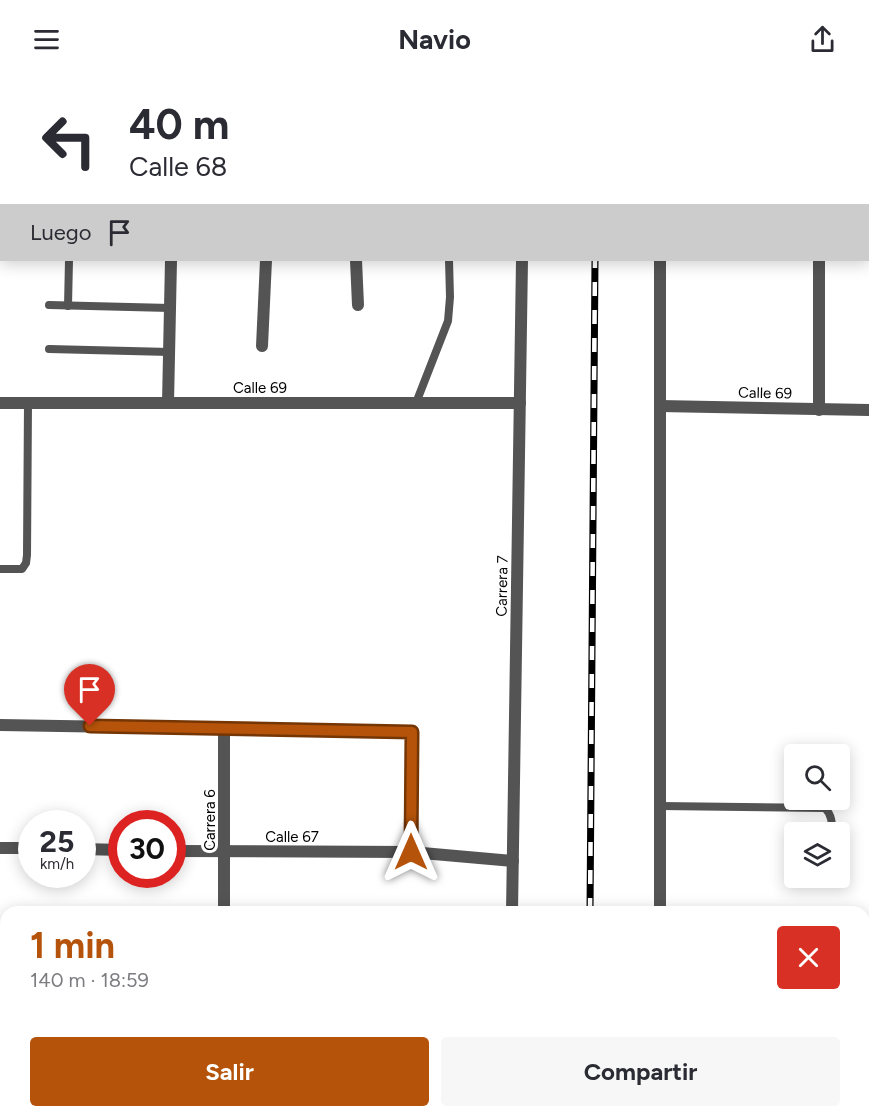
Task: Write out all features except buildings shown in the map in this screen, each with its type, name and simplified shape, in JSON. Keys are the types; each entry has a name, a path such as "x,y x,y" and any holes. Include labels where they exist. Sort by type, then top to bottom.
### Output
{"street":[{"path":"168,403 171,261"},
{"path":"262,346 266,261"},
{"path":"356,261 358,305"},
{"name":"Carrera 7","path":"512,906 522,261"},
{"path":"660,261 660,906"},
{"path":"819,261 819,410"},
{"name":"Calle 69","path":"0,403 520,403"},
{"name":"Calle 69","path":"660,406 869,410"},
{"path":"0,724 412,732 411,852"},
{"name":"Carrera 6","path":"224,729 224,906"},
{"path":"0,848 18,848"},
{"name":"Calle 67","path":"186,851 411,852 513,861"}],"lane":[{"path":"68,306 69,261"},
{"path":"416,403 448,321 449,261"},
{"path":"49,305 170,308"},
{"path":"50,349 170,352"},
{"path":"0,569 22,569 26,563 28,403"},
{"path":"660,806 825,808 830,812 831,822"}],"railway":[{"path":"590,906 595,261"}],"route":[{"path":"90,726 412,732 411,852"}]}
